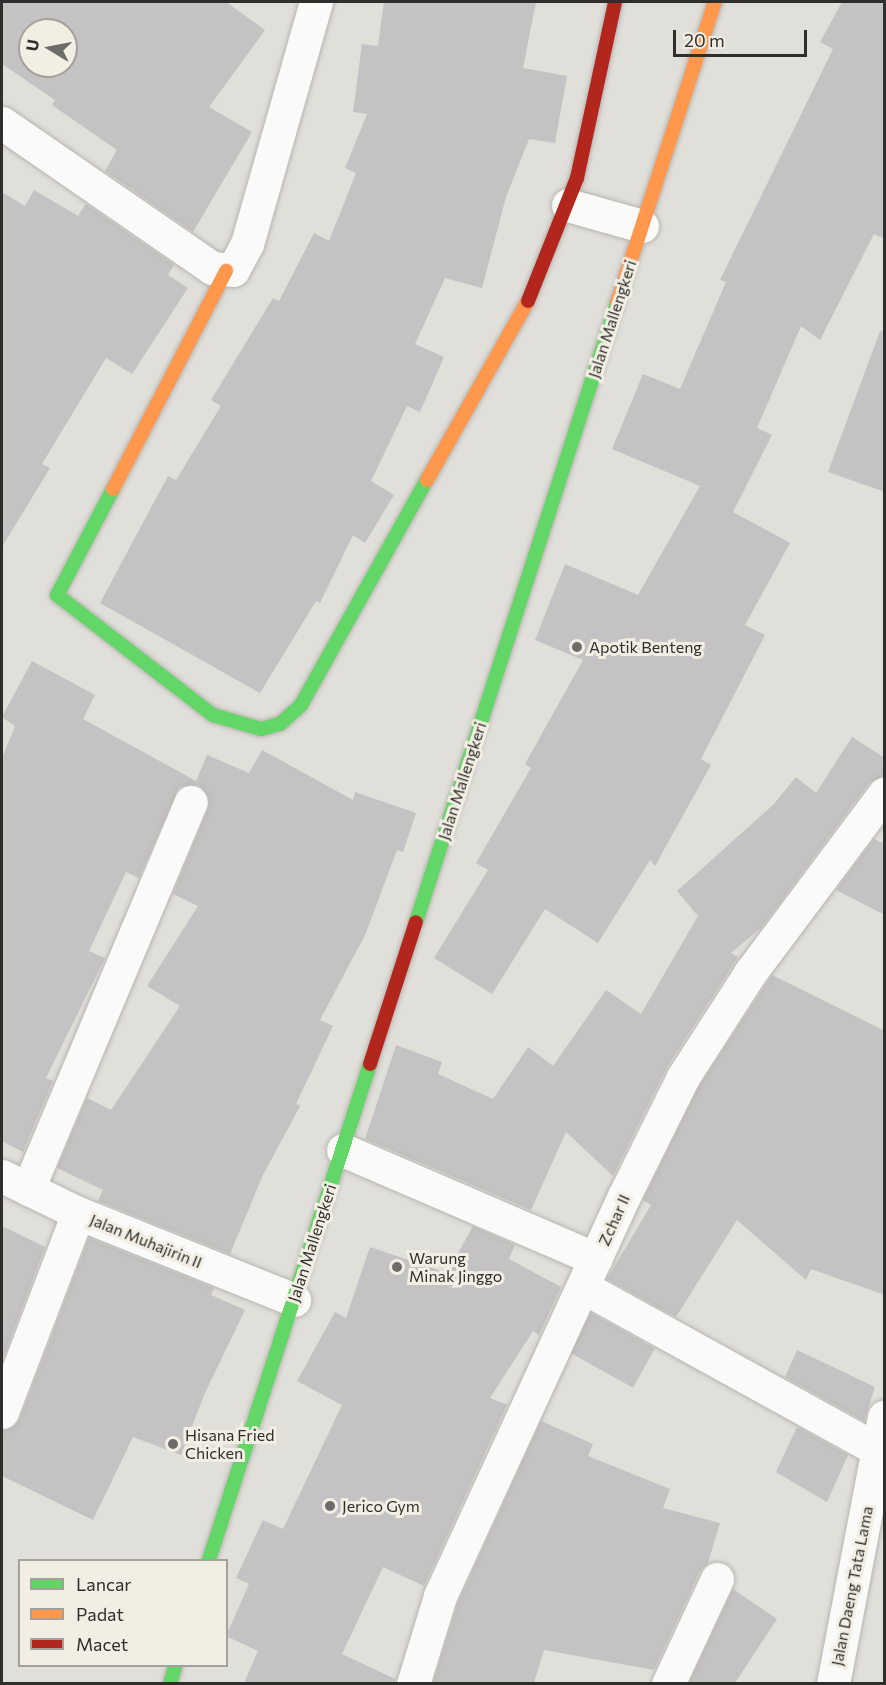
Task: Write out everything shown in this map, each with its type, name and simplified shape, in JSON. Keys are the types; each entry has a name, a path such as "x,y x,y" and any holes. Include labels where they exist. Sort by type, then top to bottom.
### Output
{"main road":[{"path":"226,272 57,595 213,716 261,729 280,724 301,705 539,281 568,205 595,104 615,2"},
{"name":"Jalan Mallengkeri","path":"209,1559 715,2"},
{"path":"170,1683 175,1667"}],"street":[{"path":"2,123 212,268 226,272 237,265 247,244 310,5"},
{"path":"568,205 642,226"},
{"name":"Zchar II","path":"413,1683 440,1596 683,1077 750,974 885,794"},
{"path":"15,1183 191,802"},
{"path":"343,1150 590,1273 878,1450"},
{"name":"Jalan Muhajirin II","path":"15,1183 78,1213 294,1300"},
{"path":"2,1412 78,1213"},
{"name":"Jalan Daeng Tata Lama","path":"834,1683 885,1417"},
{"path":"668,1683 717,1580"}],"building":[{"path":"2,2 226,2 265,30 209,107 252,132 193,232 105,171 117,150 52,105 55,100 23,78 78,78 78,18 18,18 18,75 2,64"},
{"path":"384,2 536,2 523,68 567,76 555,143 529,139 506,197 482,288 445,278 415,344 444,357 420,412 407,406 371,481 394,495 365,543 353,535 320,603 316,601 260,693 100,603 168,476 176,480 221,406 211,400 273,298 279,301 314,233 329,241 356,173 345,168 367,114 353,112 362,44 378,46"},
{"path":"842,2 885,2 885,239 874,234 820,340 801,326 757,428 772,435 733,512 790,543 745,625 765,635 701,759 711,765 655,866 650,860 598,943 545,909 492,994 434,958 488,870 476,863 531,768 525,764 583,660 535,640 565,564 638,595 700,486 612,449 643,374 680,389 726,282 720,280 833,49 820,42"},
{"path":"34,190 78,216 86,204 174,265 168,275 188,288 132,374 106,358 42,464 50,468 2,547 2,192 25,206"},
{"path":"880,331 885,332 885,492 828,472"},
{"path":"32,661 95,695 83,719 196,781 207,755 249,773 262,750 353,800 355,792 416,813 403,852 397,850 366,933 320,1020 333,1026 296,1104 300,1106 263,1175 230,1254 98,1201 103,1190 57,1168 87,1098 111,1110 180,1006 147,986 198,906 173,894 208,809 209,799 199,785 179,787 139,878 126,872 89,951 105,958 46,1078 53,1081 23,1152 2,1141 2,758 15,726 2,717"},
{"path":"852,737 885,758 885,776 869,783 761,928 731,953 738,957 667,1067 613,1176 566,1132 531,1210 365,1139 396,1045 442,1062 438,1074 493,1099 528,1047 553,1066 606,990 641,1014 698,916 677,891 773,805 796,777 816,793"},
{"path":"874,839 885,844 885,915 836,890"},
{"path":"772,975 885,1031 885,1295 811,1269 806,1280 737,1220 676,1317 607,1279 651,1205 643,1200 699,1086"},
{"path":"2,1226 45,1247 2,1361"},
{"path":"473,1226 515,1245 509,1259 561,1287 539,1335 533,1331 490,1398 507,1405 424,1586 383,1567 342,1654 395,1679 395,1683 244,1683 258,1651 228,1637 228,1631 249,1584 236,1578 263,1520 283,1529 342,1405 297,1381 335,1312 346,1318 370,1247 447,1273"},
{"path":"89,1238 214,1288 211,1295 245,1310 204,1395 181,1455 133,1437 93,1520 2,1476 2,1430 13,1427 20,1419"},
{"path":"591,1313 655,1348 633,1388 569,1352"},
{"path":"797,1350 875,1387 864,1421 785,1377"},
{"path":"541,1421 593,1444 588,1456 670,1489 663,1508 720,1523 708,1563 700,1571 654,1670 544,1650 534,1683 433,1683 458,1603"},
{"path":"797,1427 848,1455 827,1502 776,1472"},
{"path":"733,1589 777,1619 735,1683 689,1683"}],"traffic: fast":[{"path":"416,922 617,303"},
{"path":"113,489 57,595 213,715 261,729 280,724 301,705 427,480"},
{"path":"209,1559 370,1064"},
{"path":"170,1684 175,1667"}],"traffic: slow":[{"path":"617,303 715,2"},
{"path":"113,489 226,271"},
{"path":"427,480 528,301"}],"traffic: jam":[{"path":"528,301 577,178 615,2"},
{"path":"370,1064 416,922"}],"place":[{"name":"Apotik Benteng","path":"577,647"},
{"name":"Warung Minak Jinggo","path":"397,1267"},
{"name":"Hisana Fried Chicken","path":"173,1444"},
{"name":"Jerico Gym","path":"330,1506"}]}
